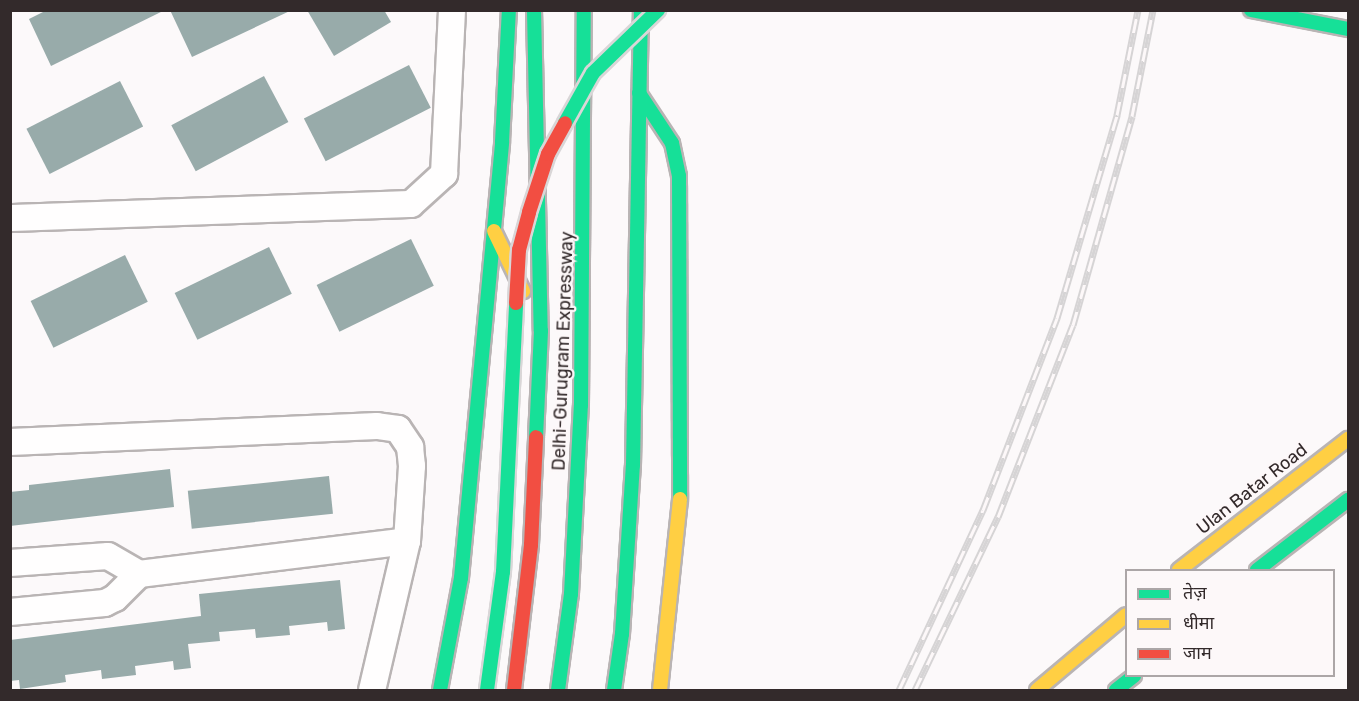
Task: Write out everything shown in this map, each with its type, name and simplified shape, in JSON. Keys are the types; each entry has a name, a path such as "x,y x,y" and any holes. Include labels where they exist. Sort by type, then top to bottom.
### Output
{"main road":[{"path":"440,690 461,578 494,231 509,10"},
{"path":"514,690 531,545 541,331 534,10"},
{"name":"Delhi-Gurugram Expressway","path":"558,690 571,594 585,245 584,10"},
{"path":"614,690 622,634 632,489 641,10"},
{"path":"487,690 503,572 518,260 529,212 548,154 593,73 658,10"},
{"path":"1251,10 1348,29"},
{"path":"639,93 672,143 679,176 680,511 660,690"},
{"path":"494,231 541,331"},
{"name":"Ulan Batar Road","path":"1180,569 1311,464 1348,439"},
{"path":"1258,569 1321,517 1348,500"},
{"path":"1037,690 1125,616"},
{"path":"1116,690 1132,677"}],"street":[{"path":"10,218 411,204 444,174 452,10"},
{"path":"10,442 389,427 406,436 410,447 407,541 372,690"},
{"path":"10,563 108,556 139,574 407,541"},
{"path":"10,612 105,603 115,598 139,574"}],"building":[{"path":"47,10 165,10 51,66 29,19"},
{"path":"170,10 292,10 192,57"},
{"path":"307,10 384,10 391,22 334,56"},
{"path":"409,65 431,108 326,161 304,119"},
{"path":"264,76 288,122 196,171 171,125"},
{"path":"120,81 143,126 50,174 26,129"},
{"path":"411,239 434,286 339,332 317,285"},
{"path":"269,247 292,294 197,340 175,293"},
{"path":"125,255 148,302 53,348 31,301"},
{"path":"170,469 174,507 10,526 10,492 29,490 29,485"},
{"path":"329,476 333,514 192,529 188,491"},
{"path":"340,580 345,629 328,631 327,622 289,626 290,635 256,638 255,629 219,632 220,641 188,644 191,668 174,670 173,661 135,666 136,675 102,679 101,670 65,675 66,682 20,689 19,680 10,681 10,640 201,616 199,594"}],"railway":[{"path":"899,690 983,510 1057,318 1117,115 1138,10"},
{"path":"915,690 998,517 1073,325 1132,116 1153,10"}],"traffic: fast":[{"path":"440,690 461,578 502,142 509,10"},
{"path":"534,10 541,331 536,437"},
{"path":"558,690 571,594 581,405 584,10"},
{"path":"614,690 622,634 633,465 641,10"},
{"path":"565,123 593,73 658,10"},
{"path":"1251,10 1348,29"},
{"path":"639,93 672,143 679,176 680,499"},
{"path":"487,690 503,572 516,303"},
{"path":"1258,569 1348,500"},
{"path":"1116,690 1133,677"}],"traffic: slow":[{"path":"494,231 523,291"},
{"path":"1180,569 1348,439"},
{"path":"660,690 680,499"},
{"path":"1037,690 1125,616"}],"traffic: jam":[{"path":"516,303 519,250 529,212 548,154 565,123"},
{"path":"514,690 531,545 536,437"}]}
